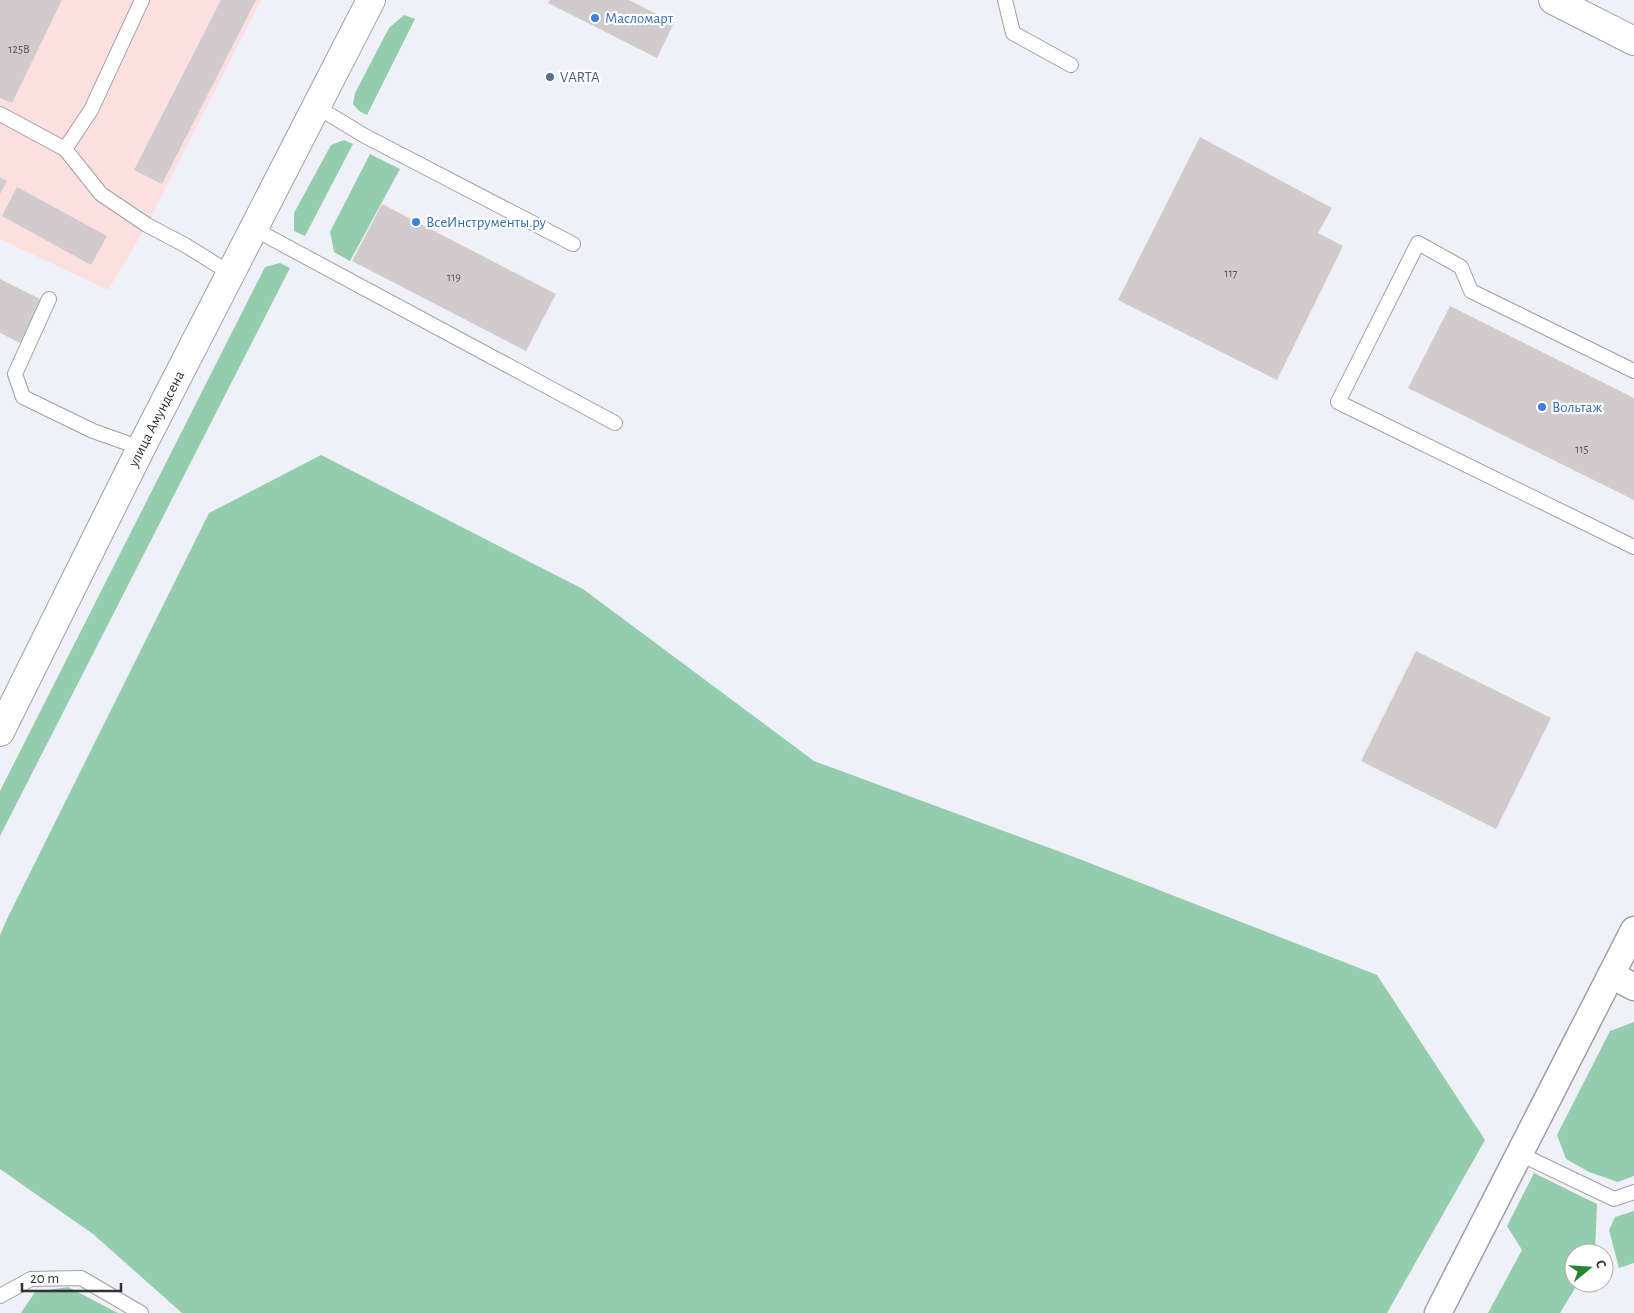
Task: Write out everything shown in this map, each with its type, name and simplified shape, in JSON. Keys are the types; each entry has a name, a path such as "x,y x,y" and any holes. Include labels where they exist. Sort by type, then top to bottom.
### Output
{"street":[{"path":"317,107 371,0"},
{"path":"1553,0 1634,42"},
{"name":"улица Амундсена","path":"0,732 141,448 317,107"},
{"path":"1438,1313 1520,1154 1623,981 1634,930"}],"lane":[{"path":"65,148 91,110 142,0"},
{"path":"1005,0 1013,33 1071,65"},
{"path":"317,107 366,136 573,244"},
{"path":"0,114 65,148 101,194 147,224 230,273"},
{"path":"254,229 615,423"},
{"path":"1634,371 1471,291 1461,267 1418,243 1338,402 1634,547"},
{"path":"49,299 15,374 23,397 93,431 141,448"},
{"path":"1520,1154 1614,1199 1634,1192"},
{"path":"0,1296 31,1279 81,1278 141,1313"}],"shaded area":[{"path":"0,0 261,0 147,225 108,290 0,239"}],"green space":[{"path":"404,15 415,19 367,115 359,111 353,104 355,93 389,28"},
{"path":"344,140 353,144 305,236 294,231 294,213 331,145"},
{"path":"370,154 400,169 350,261 334,252 330,232"},
{"path":"280,263 290,268 0,836 0,791 265,267"},
{"path":"321,455 583,589 814,761 1082,860 1377,975 1485,1140 1387,1313 182,1313 93,1234 0,1169 0,935 7,919 209,513"},
{"path":"1634,1022 1634,1176 1618,1182 1589,1172 1566,1159 1557,1135 1610,1031"},
{"path":"1534,1173 1597,1204 1595,1243 1564,1243 1564,1293 1572,1293 1560,1313 1488,1313 1522,1250 1507,1226"},
{"path":"1634,1211 1634,1263 1619,1268 1614,1243 1609,1230 1615,1217"},
{"path":"68,1287 118,1313 21,1313 35,1292"}],"building":[{"path":"0,0 62,0 12,103 0,98"},
{"path":"221,0 256,0 162,184 134,170"},
{"path":"550,0 629,0 674,23 657,58 548,3"},
{"path":"1200,137 1332,208 1318,233 1343,246 1277,380 1118,300"},
{"path":"0,177 7,181 0,194"},
{"path":"17,187 107,236 91,265 2,216"},
{"path":"382,204 556,294 526,351 352,261"},
{"path":"0,279 42,300 20,343 0,333"},
{"path":"1450,306 1634,398 1634,500 1408,388"},
{"path":"1416,651 1551,718 1496,829 1361,761"}],"place":[{"name":"Масломарт","path":"595,18"},
{"name":"VARTA","path":"550,77"},
{"name":"ВсеИнструменты.ру","path":"416,222"},
{"name":"Вольтаж","path":"1542,407"}]}
